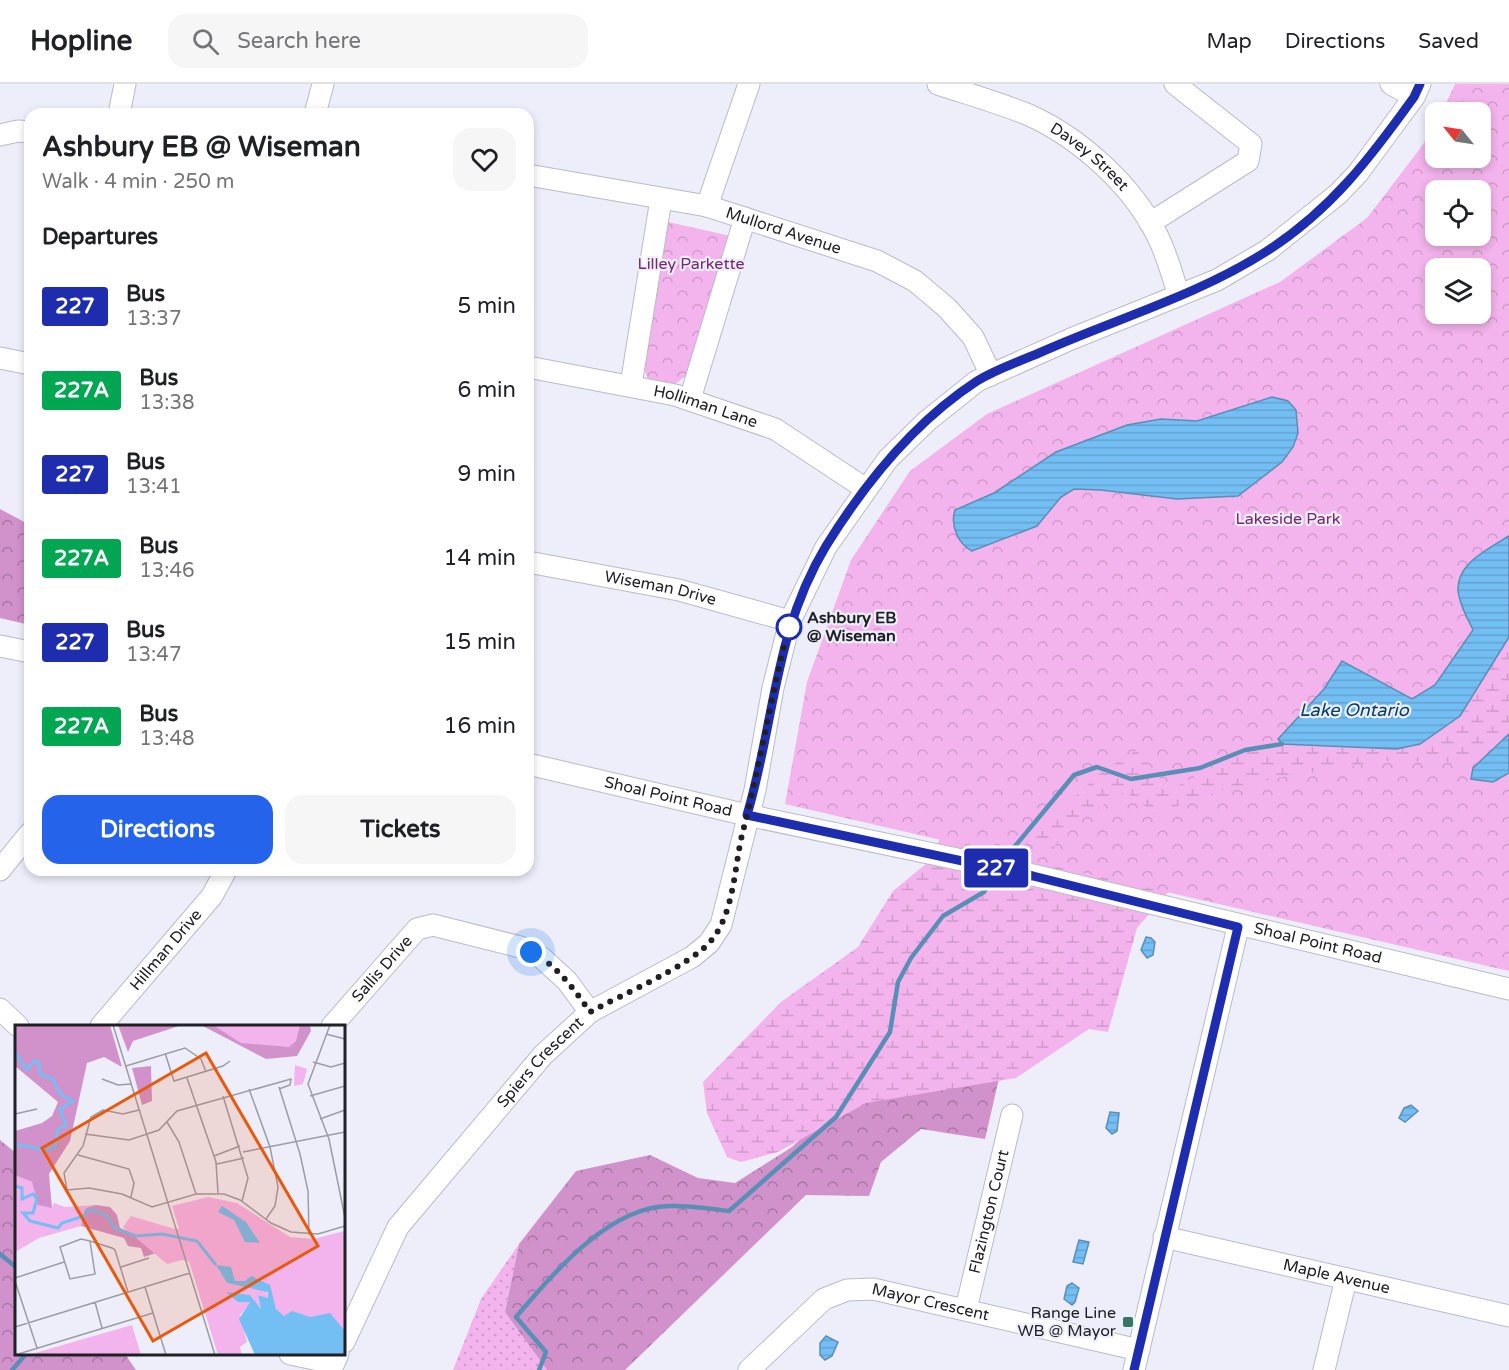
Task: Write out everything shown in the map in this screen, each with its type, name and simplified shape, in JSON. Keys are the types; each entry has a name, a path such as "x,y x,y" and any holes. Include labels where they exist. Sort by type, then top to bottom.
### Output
{"street":[{"path":"119,108 125,84"},
{"path":"317,108 323,84"},
{"path":"707,206 748,84"},
{"name":"Davey Street","path":"938,84 1030,116 1071,140 1106,168 1158,236 1179,295"},
{"path":"1150,223 1248,161 1251,144 1175,84"},
{"path":"1391,84 1417,90"},
{"name":"Spiers Crescent","path":"345,1339 398,1227 543,1055 590,1012 692,957 709,943 721,925 790,621 826,547 888,459 927,421 977,381 1217,280 1268,250 1338,194 1358,173 1417,90"},
{"path":"0,135 24,132"},
{"name":"Mullord Avenue","path":"534,176 707,206 878,261 915,281 947,308 973,337 991,375"},
{"path":"631,385 661,199"},
{"path":"690,399 745,218"},
{"path":"0,358 24,363"},
{"name":"Holliman Lane","path":"534,368 631,385 690,399 775,429 866,489"},
{"name":"Wiseman Drive","path":"534,563 679,590 790,621"},
{"path":"0,646 24,651"},
{"name":"Shoal Point Road","path":"534,765 747,815 1033,876 1238,927 1509,990"},
{"path":"0,870 24,840"},
{"name":"Hillman Drive","path":"102,1025 212,896 223,876"},
{"name":"Sallis Drive","path":"333,1025 417,929 433,925 520,947 542,958 567,981 590,1012"},
{"path":"1137,1360 1238,927"},
{"path":"0,1008 17,1025"},
{"name":"Flazington Court","path":"966,1309 1012,1115"},
{"name":"Maple Avenue","path":"1164,1238 1509,1316"},
{"path":"1324,1370 1346,1279"},
{"name":"Mayor Crescent","path":"749,1370 824,1299 848,1290 873,1289 966,1309 1137,1360"},
{"path":"299,1355 334,1363 337,1355"}],"green space":[{"name":"Lakeside Park","path":"1455,84 1509,84 1509,604 1405,719 1234,756 1170,790 1137,750 1099,774 1026,842 1049,851 1087,814 1126,792 1146,807 1169,809 1228,788 1288,776 1387,761 1461,762 1509,724 1509,971 785,804 807,682 851,560 910,471 987,414 1280,282 1367,218 1425,141 1425,168 1491,168 1491,102 1447,102"},
{"name":"Lilley Parkette","path":"668,222 731,236 688,374 674,385 648,379 644,369"},
{"path":"0,509 24,522 24,624 0,618"},
{"path":"1509,637 1509,734 1473,768 1202,854 1137,928 1108,1032 1089,1029 1016,1078 866,1103 778,1152 741,1162 727,1157 707,1113 703,1082 781,1002 858,947 893,891 927,863 959,803 961,756 1460,715"},
{"path":"1013,1018 985,1139 921,1129 881,1162 869,1196 806,1195 625,1370 547,1370 505,1312 519,1244 576,1171 650,1155 698,1178 735,1183 792,1147 916,1030"},
{"path":"0,1140 15,1152 15,1355 126,1355 136,1370 0,1370"},
{"path":"519,1244 505,1312 547,1370 453,1370 481,1299"}],"water":[{"path":"1272,397 1288,401 1296,410 1298,433 1293,447 1282,462 1238,496 1177,499 1074,489 1061,497 1037,526 972,551 963,544 956,533 955,510 994,493 1056,452 1127,425 1161,419 1197,421"},
{"name":"Lake Ontario","path":"1509,536 1509,637 1460,716 1420,744 1397,749 1282,744 1278,739 1324,689 1342,661 1412,699 1435,685 1473,630 1460,600 1458,588 1460,578 1465,569 1480,554"},
{"path":"1509,734 1509,773 1493,782 1471,779 1473,768"},
{"path":"1146,937 1155,942 1153,955 1147,958 1141,950"},
{"path":"1411,1105 1418,1111 1405,1122 1399,1118 1404,1108"},
{"path":"1110,1112 1119,1113 1117,1131 1112,1134 1106,1128"},
{"path":"1079,1240 1089,1242 1083,1264 1073,1262"},
{"path":"1072,1283 1079,1288 1072,1305 1064,1299 1067,1286"},
{"path":"826,1336 838,1342 832,1356 825,1360 820,1355 820,1343"}],"waterway":[{"path":"1001,863 1074,775 1097,767 1131,779 1200,768 1245,750 1282,744"},
{"path":"539,1370 546,1352 516,1317 547,1282 565,1263 604,1230 646,1209 669,1206 729,1211 836,1117 890,1032 898,982 911,958 943,916 984,892 995,873"},
{"path":"0,1254 15,1266"},
{"path":"12,1370 25,1355"}],"bus line":[{"name":"227","path":"1134,1370 1238,927 1033,876 747,815 754,790 773,688 790,621 826,547 854,504 888,459 927,421 977,381 1071,339 1217,280 1268,250 1338,194 1358,173 1414,97 1420,84"}],"place":[{"name":"Ashbury EB @ Wiseman","path":"789,627"},
{"name":"Range Line WB @ Mayor","path":"1128,1322"}],"route":[{"path":"531,952 542,958 567,981 590,1012 692,957 709,943 721,925 728,902 754,790 773,688 790,621 789,627"}]}
